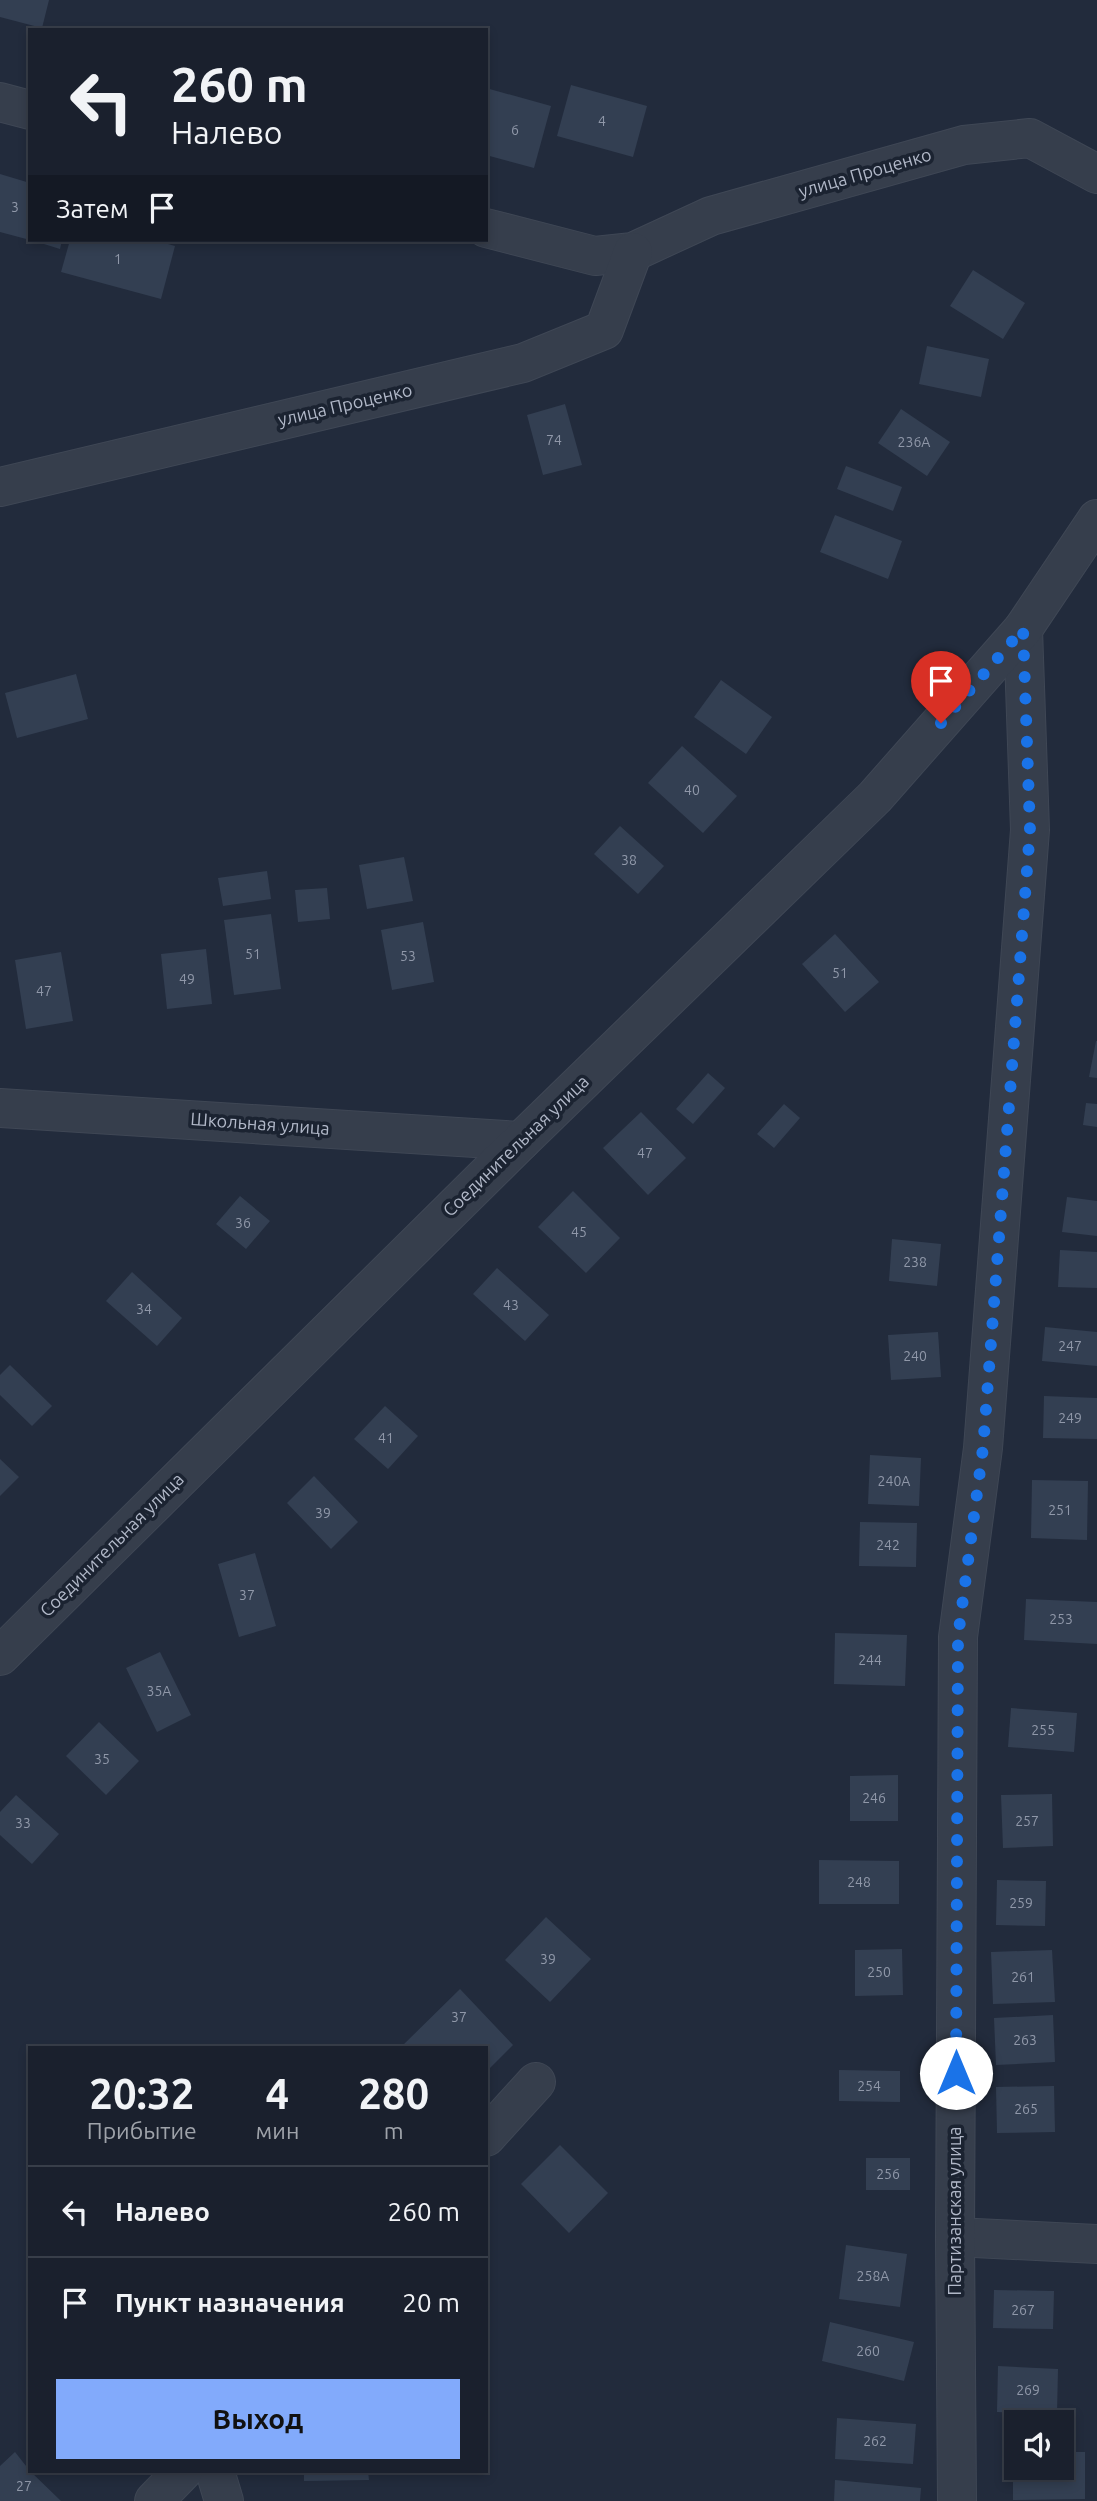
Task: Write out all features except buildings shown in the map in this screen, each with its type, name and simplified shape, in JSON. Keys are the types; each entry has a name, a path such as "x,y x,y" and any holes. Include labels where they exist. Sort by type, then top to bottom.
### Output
{"street":[{"path":"0,102 28,109"},
{"name":"улица Проценко","path":"488,229 594,256 633,252 711,216 964,145 1030,138 1097,174"},
{"name":"улица Проценко","path":"0,487 523,363 604,330 633,252"},
{"path":"1023,629 1097,519"},
{"name":"Соединительная улица","path":"0,1656 521,1141 875,797 1023,629"},
{"name":"Партизанская улица","path":"957,2501 955,2237 958,1637 983,1448 1030,830 1023,629"},
{"name":"Школьная улица","path":"0,1108 521,1141"},
{"path":"488,2135 536,2082"},
{"path":"955,2237 1097,2244"},
{"path":"154,2501 181,2473"},
{"path":"216,2473 224,2501"}],"route":[{"path":"941,723 1023,629 1030,830 983,1448 958,1637 956,2073"}]}
